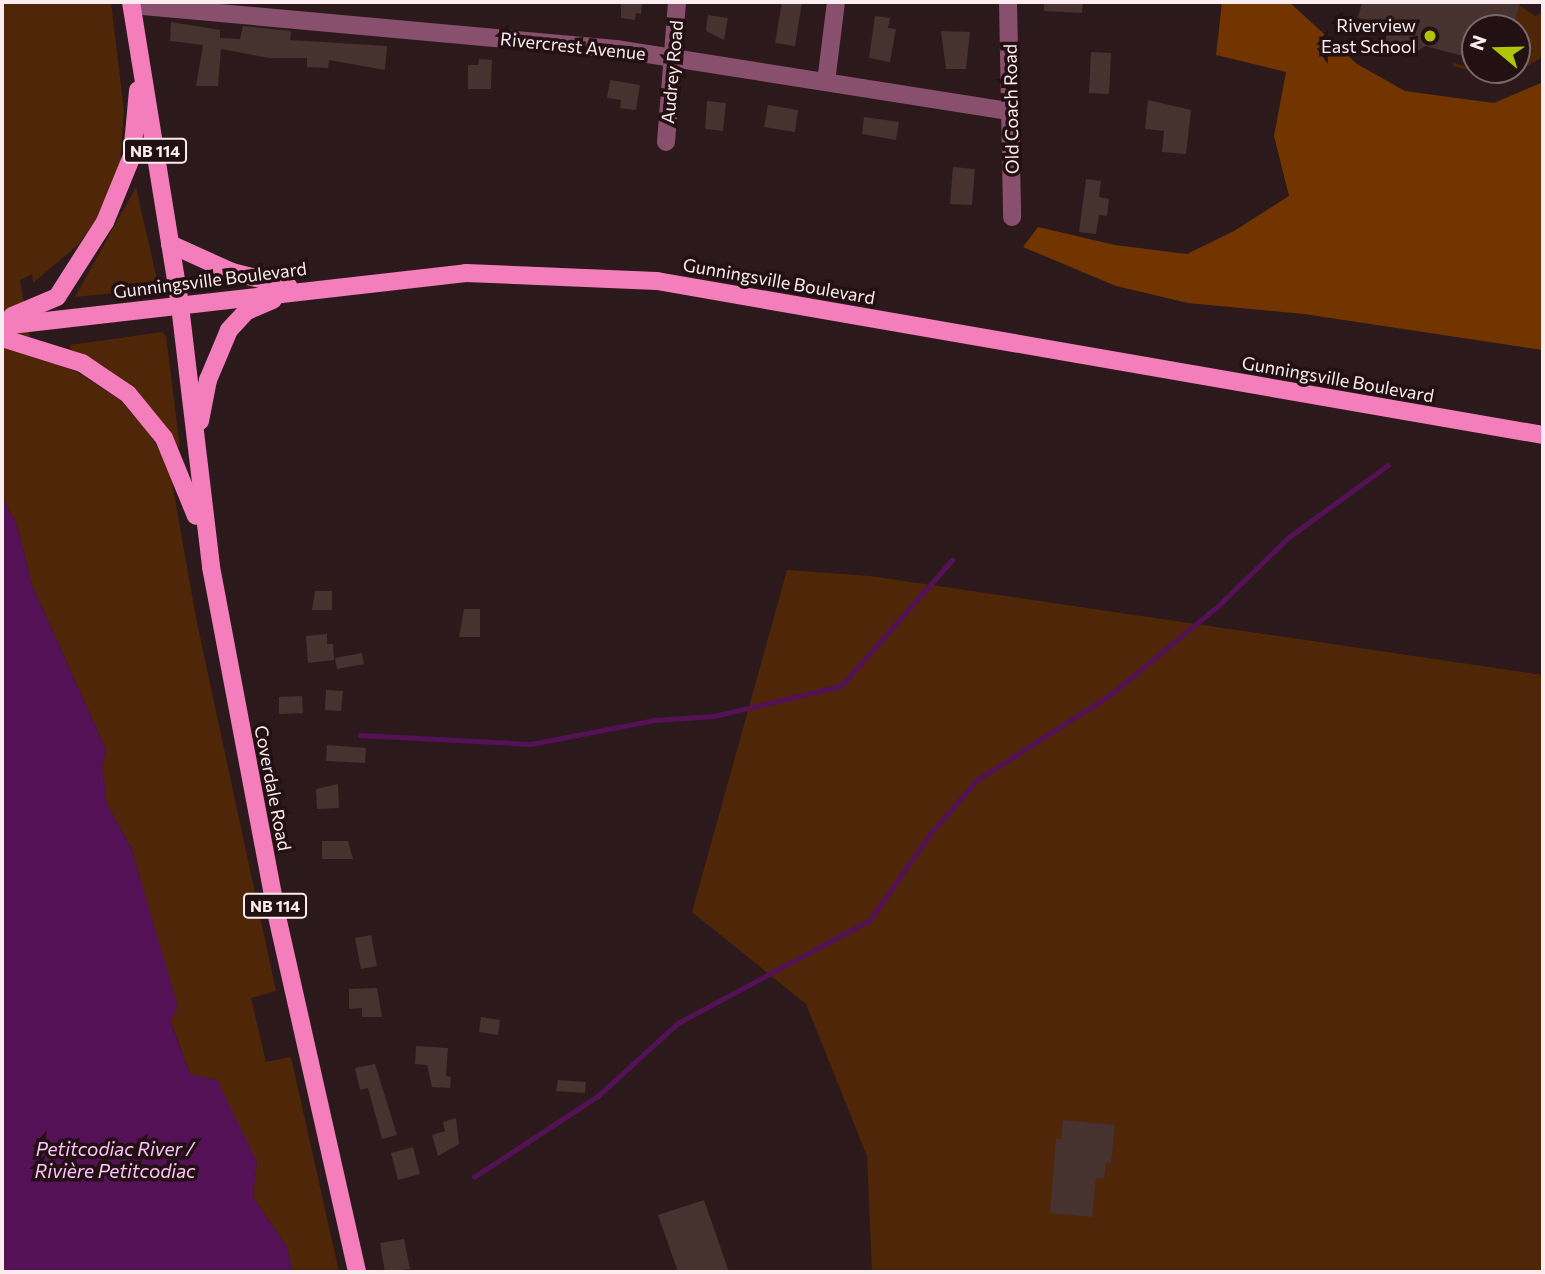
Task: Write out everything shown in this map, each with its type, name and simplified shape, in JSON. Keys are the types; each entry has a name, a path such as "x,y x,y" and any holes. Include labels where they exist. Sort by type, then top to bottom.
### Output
{"main road":[{"name":"NB 114","path":"131,3 180,306"},
{"path":"2,320 37,315 64,289 118,195 135,137 140,59"},
{"path":"170,244 232,272 302,289"},
{"name":"Gunningsville Boulevard","path":"2,326 37,315 180,306 302,289 466,273 657,281 1543,435"},
{"path":"197,446 208,380 236,320 256,306 302,289"},
{"name":"Coverdale Road","path":"180,306 207,545 276,912 357,1272"},
{"path":"2,338 41,348 106,377 146,413 171,451 207,545"}],"street":[{"name":"Audrey Road","path":"666,142 677,2"},
{"path":"826,82 836,2"},
{"name":"Old Coach Road","path":"1008,2 1012,216"},
{"name":"Rivercrest Avenue","path":"131,3 672,58 1012,112"}],"shaded area":[{"path":"2,2 111,2 124,111 120,164 100,215 78,245 33,283 32,274 20,280 33,355 77,372 119,399 150,434 170,471 196,618 276,991 251,998 266,1062 291,1057 339,1272 293,1272 287,1247 253,1197 257,1162 190,1074 170,1020 177,1007 131,847 107,805 102,767 106,750 32,585 17,525 2,497"},
{"path":"1222,2 1289,2 1357,64 1405,91 1494,103 1543,82 1543,350 1304,314 1188,303 1116,286 1023,247 1038,227 1115,245 1187,254 1234,231 1289,196 1274,136 1286,72 1216,55"},
{"path":"1519,5 1535,16 1543,12 1543,57 1531,64 1531,14 1517,14"},
{"path":"136,187 158,284 154,289 75,297"},
{"path":"162,332 166,336 180,449 136,390 104,366 70,349 70,345"},
{"path":"787,570 870,576 1543,675 1543,1272 872,1272 867,1156 806,1004 692,912"}],"water":[{"name":"Petitcodiac River / Rivière Petitcodiac","path":"2,497 17,525 32,585 106,750 102,767 107,805 131,847 178,1007 170,1021 190,1074 217,1080 257,1162 253,1197 287,1247 293,1272 2,1272"}],"building":[{"path":"621,2 642,2 641,14 636,13 635,20 621,18"},
{"path":"782,2 802,2 795,46 775,43"},
{"path":"1044,2 1083,2 1082,13 1044,11"},
{"name":"Riverview East School","path":"1362,2 1520,2 1517,14 1461,14 1461,55 1425,46 1415,53 1383,45 1388,25 1358,18"},
{"path":"708,15 728,18 724,40 706,31"},
{"path":"875,16 890,18 888,28 896,29 890,62 869,58"},
{"path":"171,22 220,30 220,38 240,39 243,26 291,31 290,40 387,46 385,70 329,60 328,68 307,67 307,58 269,58 221,49 218,86 196,86 203,45 170,41"},
{"path":"941,31 970,32 966,69 946,69"},
{"path":"1091,52 1111,53 1109,94 1089,93"},
{"path":"479,59 492,60 491,89 468,89 468,65 478,65"},
{"path":"610,80 640,85 636,110 620,108 621,100 607,98"},
{"path":"1148,100 1191,110 1186,154 1162,152 1164,131 1145,129"},
{"path":"707,101 726,103 723,131 705,129"},
{"path":"768,105 798,110 795,132 764,127"},
{"path":"864,117 899,122 896,140 862,134"},
{"path":"953,167 975,169 972,205 950,204"},
{"path":"1086,179 1101,181 1099,197 1109,199 1107,216 1099,215 1096,234 1079,232"},
{"path":"315,591 332,591 332,610 312,610"},
{"path":"464,609 480,609 480,637 459,637"},
{"path":"327,634 327,644 333,644 334,660 308,663 306,636"},
{"path":"362,653 364,664 337,669 335,658"},
{"path":"326,690 343,691 341,711 325,710"},
{"path":"302,696 303,713 279,714 279,697"},
{"path":"327,745 366,748 365,763 326,761"},
{"path":"338,784 339,808 317,809 316,789"},
{"path":"322,841 348,841 353,859 322,859"},
{"path":"371,935 377,966 361,969 355,938"},
{"path":"377,988 382,1017 362,1017 362,1008 349,1009 349,989"},
{"path":"481,1017 500,1020 498,1035 479,1032"},
{"path":"416,1046 448,1048 446,1076 451,1077 450,1088 432,1087 427,1065 415,1064"},
{"path":"375,1064 397,1135 382,1139 368,1088 360,1090 355,1068"},
{"path":"558,1080 586,1082 585,1093 556,1091"},
{"path":"456,1118 459,1144 438,1156 432,1135 445,1131 443,1122"},
{"path":"1063,1120 1115,1125 1111,1163 1106,1163 1104,1179 1096,1178 1092,1217 1050,1213 1056,1139 1061,1139"},
{"path":"413,1147 420,1174 398,1180 391,1153"},
{"path":"704,1200 729,1272 678,1272 658,1215"},
{"path":"404,1239 410,1269 385,1272 380,1243"}],"waterway":[{"path":"474,1177 598,1096 678,1023 870,920 930,834 977,780 1110,695 1219,605 1289,537 1388,465"},
{"path":"360,735 531,744 655,720 714,716 841,686 952,560"}],"place":[{"name":"Riverview East School","path":"1430,36"}]}
